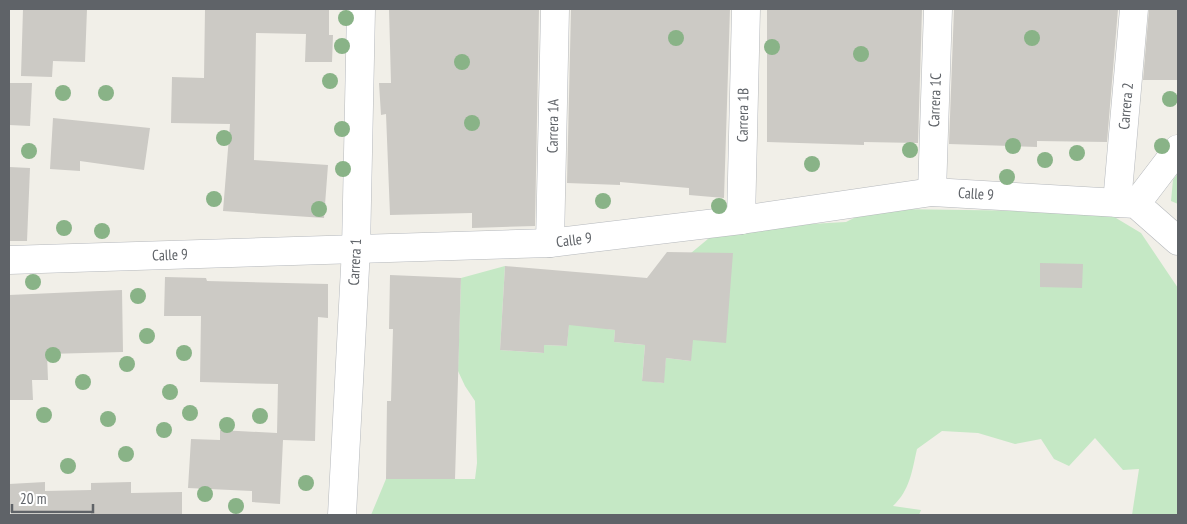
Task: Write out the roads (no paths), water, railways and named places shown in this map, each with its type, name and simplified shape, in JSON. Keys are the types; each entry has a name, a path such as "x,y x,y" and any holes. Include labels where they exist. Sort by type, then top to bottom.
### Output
{"street":[{"name":"Carrera 1","path":"342,515 356,249 361,9"},
{"name":"Carrera 1A","path":"550,243 555,9"},
{"name":"Carrera 1B","path":"741,220 746,9"},
{"name":"Carrera 1C","path":"932,192 938,9"},
{"name":"Carrera 2","path":"1127,204 1134,9"},
{"path":"1178,148 1127,204 1178,241"},
{"name":"Calle 9","path":"9,260 550,243 741,220 932,192 1127,204"}]}
